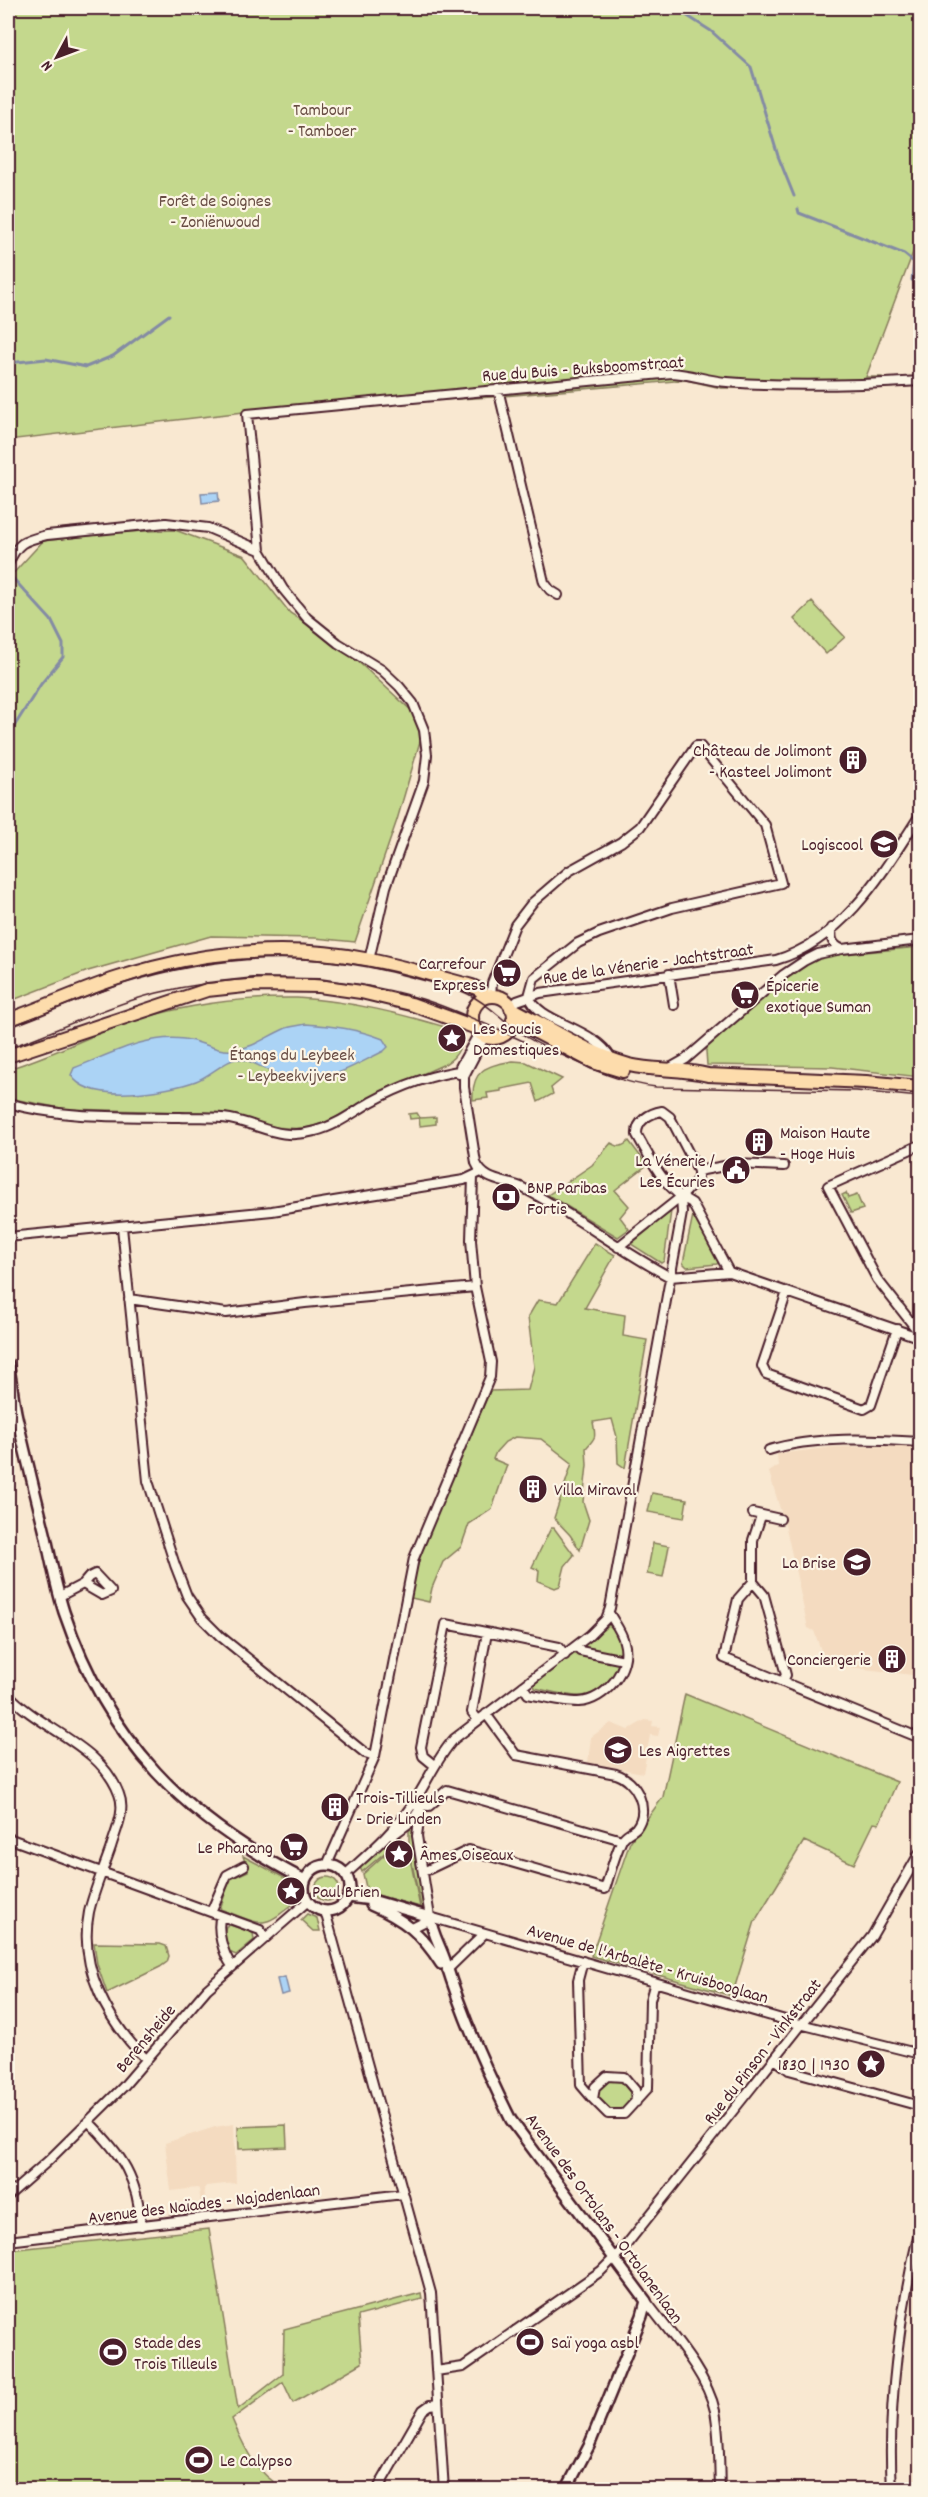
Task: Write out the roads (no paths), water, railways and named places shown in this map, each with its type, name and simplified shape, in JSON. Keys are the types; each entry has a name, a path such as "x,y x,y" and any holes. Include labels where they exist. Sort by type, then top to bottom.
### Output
{"main road":[{"path":"8,1020 118,978 168,964 229,952 300,953 369,960 472,986 488,997"},
{"path":"8,1056 207,990 254,985 319,986 361,992 411,1004 493,1038 503,1035 511,1027 512,1014"},
{"path":"480,1032 472,1020 473,1010 479,1001 488,997 502,998 512,1014 593,1062 616,1069 656,1076 691,1078 708,1075"},
{"path":"512,1014 612,1059 644,1068 691,1071 708,1075 866,1082 921,1088"}],"street":[{"name":"Rue du Buis - Buksboomstraat","path":"260,550 247,414 672,373 689,374 726,382 869,384 921,381"},
{"path":"498,389 544,582 558,595"},
{"path":"8,564 9,553 16,547 47,535 166,523 208,528 260,550 284,589 307,618 338,643 382,670 399,686 413,703 424,730 427,755 424,781 386,886 369,960"},
{"path":"488,997 515,925 532,903 569,871 621,842 640,827 697,744 732,782 765,825 781,883 672,908 598,933 578,944 534,978 529,996 536,1009 601,1045 612,1059"},
{"path":"776,960 808,948 867,896 921,816"},
{"path":"832,928 832,941 842,949"},
{"path":"666,1070 686,1059 783,975 812,957 842,949 921,940"},
{"name":"Rue de la Vénerie - Jachtstraat","path":"512,1014 517,1001 529,996 669,974 776,960 781,966 783,975"},
{"path":"669,974 674,1005"},
{"path":"480,1032 463,1071 476,1163 481,1172 488,1177 518,1186 670,1277 729,1272 918,1336 917,1330 877,1279 828,1186 920,1145"},
{"path":"8,1104 43,1112 71,1115 229,1119 277,1134 294,1134 313,1132 330,1126 378,1098 435,1075 463,1071"},
{"path":"618,1247 681,1197 698,1179 696,1167 666,1113 658,1112 638,1125 637,1135 659,1174 670,1188 681,1197 692,1203 729,1272"},
{"path":"696,1167 735,1164 784,1166"},
{"path":"8,1237 272,1211 473,1177 481,1172"},
{"path":"327,1865 375,1756 414,1558 490,1377 491,1362 475,1287 471,1240 473,1177"},
{"path":"345,1875 387,1839 416,1805 434,1765 454,1739 599,1628 609,1613 682,1213 681,1197"},
{"path":"123,1227 148,1480 187,1596 202,1618 220,1636 366,1753 375,1756"},
{"path":"129,1299 226,1313 475,1287"},
{"path":"787,1292 762,1366 766,1374 864,1409 871,1405 897,1329"},
{"path":"8,1364 16,1415 60,1596 80,1651 99,1691 138,1753 168,1786 227,1835 268,1862 305,1880"},
{"path":"769,1450 787,1445 875,1439 921,1442"},
{"path":"780,1519 757,1515 753,1540 753,1582 764,1595 786,1675 782,1682"},
{"path":"753,1582 738,1599 724,1658 920,1737"},
{"path":"60,1596 83,1584"},
{"path":"523,1686 528,1694 578,1702 600,1695 614,1681 624,1660 624,1642 609,1613"},
{"path":"434,1765 423,1756 421,1747 447,1624 560,1647 565,1655"},
{"path":"478,1720 472,1712 487,1633"},
{"path":"576,1646 580,1651 624,1660"},
{"path":"8,1694 29,1713 92,1756 114,1782 120,1795 122,1813 89,1912 88,1944 93,1974 110,2017 127,2040 147,2060"},
{"path":"423,1872 469,1850 605,1889 622,1840 636,1827 640,1816 639,1794 629,1780 616,1774 516,1755 486,1714"},
{"path":"416,1805 429,1806 447,1790 622,1840"},
{"path":"415,1912 408,1917 409,1925 426,1921 429,1917 417,1836 416,1805"},
{"path":"8,1838 260,1930 265,1937"},
{"name":"Rue du Pinson - Vinkstraat","path":"436,2371 463,2367 601,2271 614,2258 693,2164 872,1936 921,1852"},
{"path":"327,1865 339,1869 349,1882 348,1897 341,1906 325,1911 315,1908 308,1901 304,1889 305,1880 315,1869 327,1865"},
{"path":"211,1912 227,1875 244,1866"},
{"name":"Avenue de l'Arbalète - Kruisbooglaan","path":"348,1897 372,1900 802,2024 921,2054"},
{"name":"Avenue des Ortolans - Ortolanenlaan","path":"361,1900 409,1925 446,1968"},
{"name":"Berensheide","path":"8,2196 89,2122 147,2060 195,2000 308,1901"},
{"path":"325,1911 431,2293 444,2490"},
{"path":"221,1916 218,1924 227,1960 232,1966"},
{"name":"Avenue des Ortolans - Ortolanenlaan","path":"429,1917 446,1968 496,2090 512,2120 700,2376 711,2398 717,2426 720,2490"},
{"path":"446,1968 484,1934"},
{"path":"583,1961 578,1980 581,2085 608,2114 624,2114 648,2088 650,2000 655,1982"},
{"path":"775,2059 789,2070 921,2106"},
{"path":"594,2099 595,2087 608,2076 624,2077 634,2090 636,2102"},
{"path":"89,2122 114,2148 126,2166 138,2194 141,2226"},
{"name":"Avenue des Naïades - Najadenlaan","path":"8,2241 403,2194"},
{"path":"892,2490 891,2459 900,2335 921,2228"},
{"path":"566,2490 589,2446 646,2301"},
{"path":"377,2490 423,2410 430,2405 438,2404"}],"water":[{"path":"218,492 219,501 202,503 201,493"},
{"path":"306,1024 364,1033 383,1039 388,1047 346,1070 320,1079 292,1079 241,1059 227,1062 206,1076 184,1085 130,1093 94,1090 80,1084 71,1075 74,1068 142,1043 170,1038 184,1039 233,1050 253,1045 286,1028"},
{"path":"285,1977 289,1993 281,1995 277,1979"}],"waterway":[{"path":"675,8 711,31 751,67 778,156 794,196"},
{"path":"798,209 799,213 904,254 914,262 912,280 920,282"},
{"path":"8,363 46,359 86,367 113,356 169,315"},
{"path":"8,736 41,684 63,657 63,644 51,620 9,574"}],"tram line":[{"path":"8,1027 122,984 161,972 228,960 296,958 397,972 463,992 476,998 537,1043 596,1071 631,1082 656,1087 856,1091 920,1097"},
{"path":"8,1048 119,1005 157,993 223,981 290,978 357,984 390,990 448,1008 523,1041"}],"place":[{"name":"Château de Jolimont - Kasteel Jolimont","path":"853,760"},
{"name":"Logiscool","path":"884,844"},
{"name":"Carrefour Express","path":"507,973"},
{"name":"Épicerie exotique Suman","path":"745,995"},
{"name":"Les Soucis Domestiques","path":"452,1038"},
{"name":"Maison Haute - Hoge Huis","path":"759,1142"},
{"name":"La Vénerie / Les Écuries","path":"736,1170"},
{"name":"BNP Paribas Fortis","path":"506,1197"},
{"name":"Villa Miraval","path":"533,1489"},
{"name":"La Brise","path":"857,1562"},
{"name":"Conciergerie","path":"892,1659"},
{"name":"Les Aigrettes","path":"618,1750"},
{"name":"Trois-Tillieuls - Drie Linden","path":"335,1807"},
{"name":"Le Pharang","path":"294,1847"},
{"name":"Âmes Oiseaux","path":"399,1854"},
{"name":"Paul Brien","path":"291,1891"},
{"name":"1830 | 1930","path":"871,2064"},
{"name":"Saï yoga asbl","path":"530,2342"},
{"name":"Stade des Trois Tilleuls","path":"113,2352"},
{"name":"Le Calypso","path":"199,2460"}],"park label":[{"name":"Tambour - Tamboer","path":"322,119"},
{"name":"Forêt de Soignes - Zoniënwoud","path":"215,210"},
{"name":"Étangs du Leybeek - Leybeekvijvers","path":"292,1064"}]}
